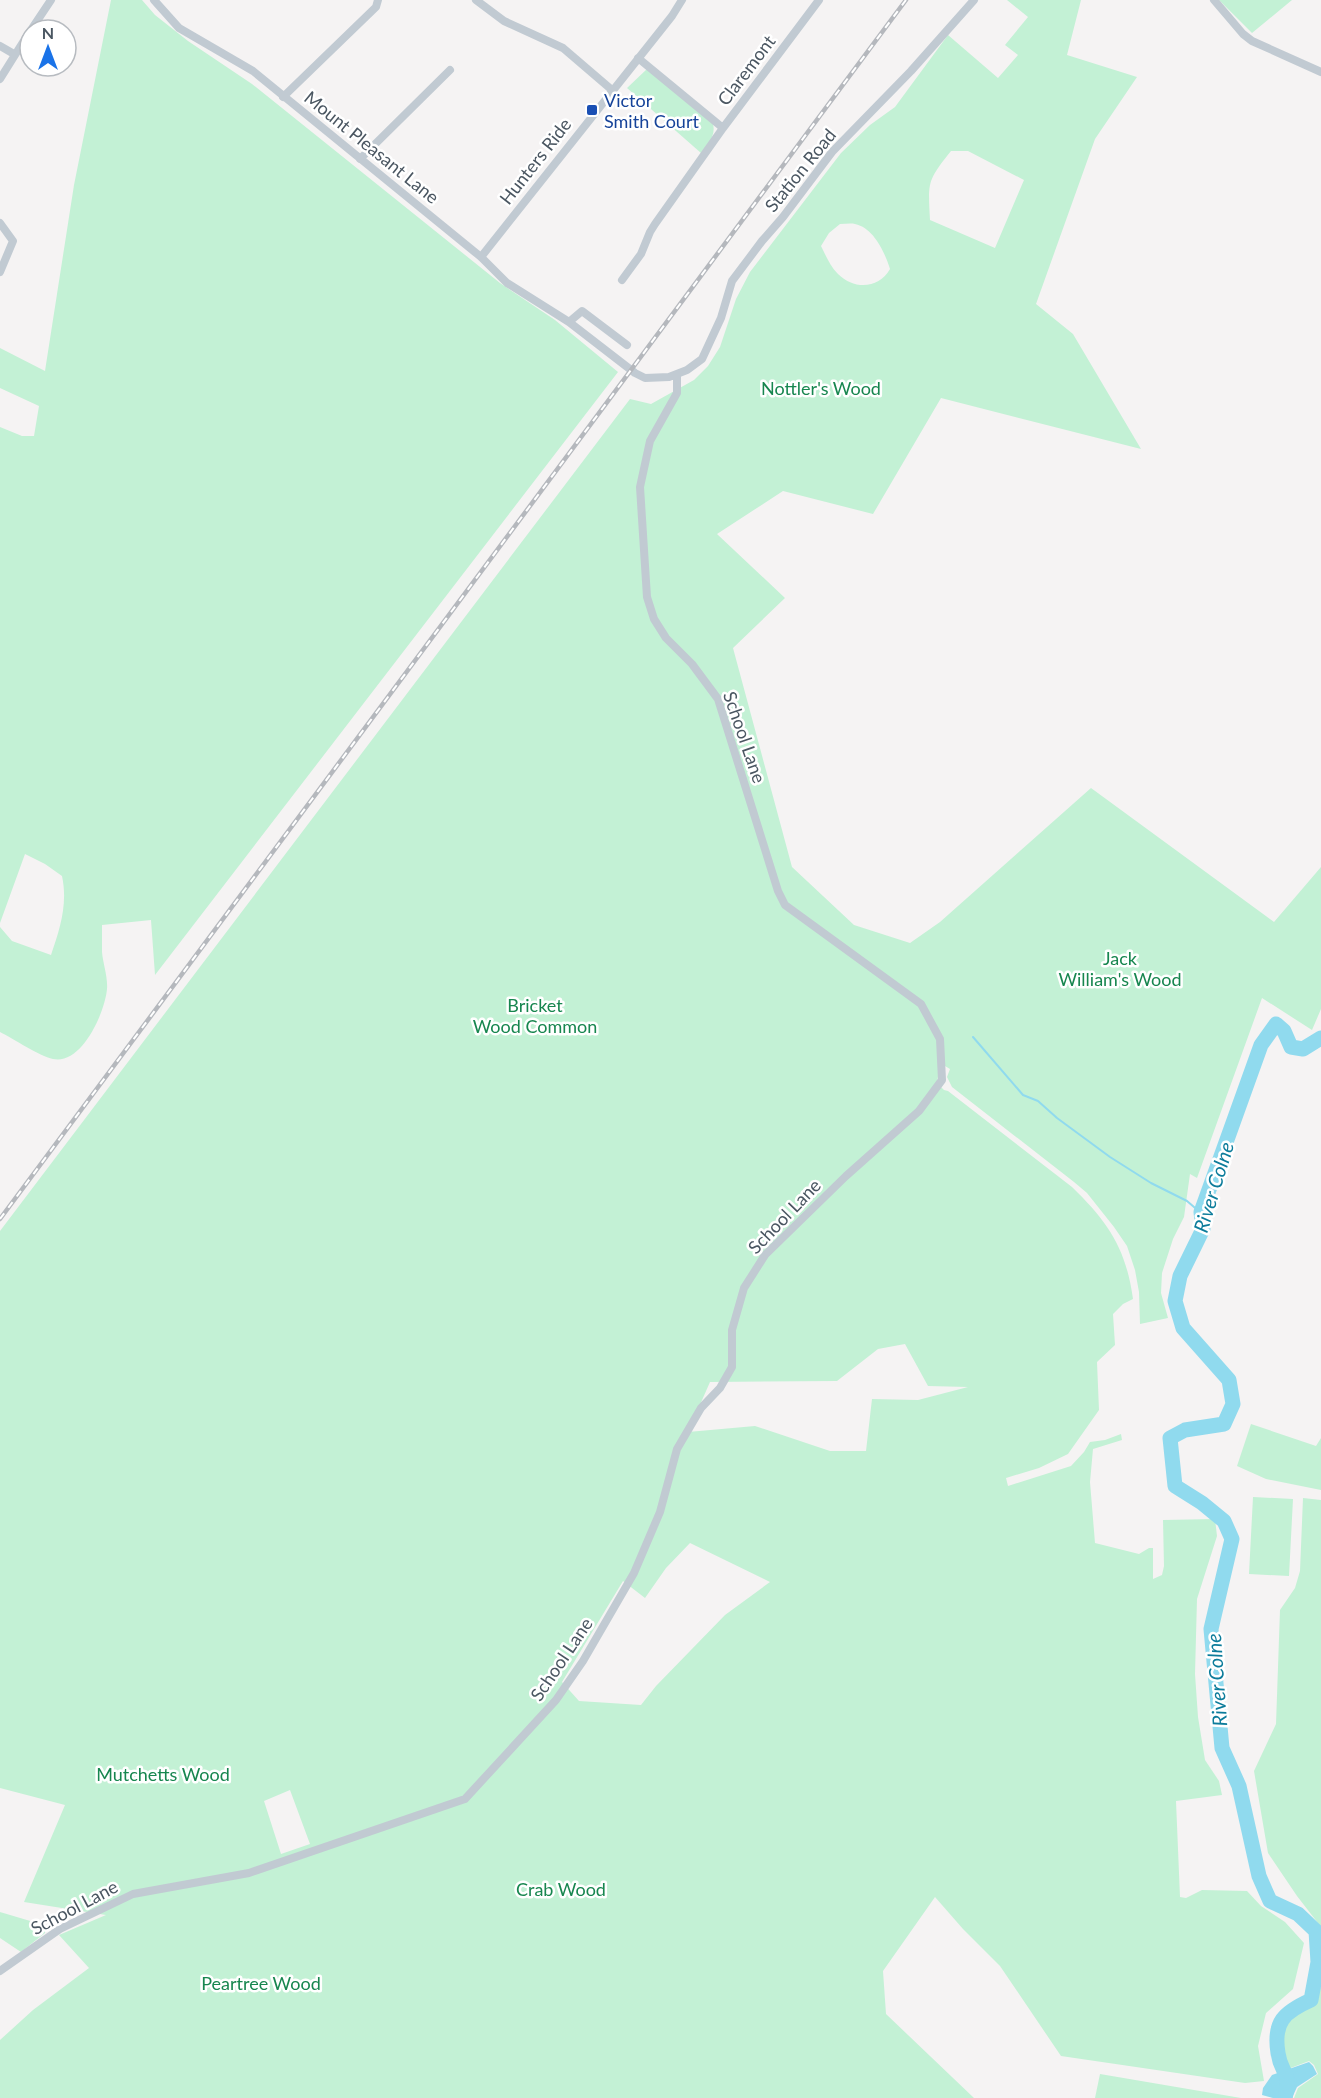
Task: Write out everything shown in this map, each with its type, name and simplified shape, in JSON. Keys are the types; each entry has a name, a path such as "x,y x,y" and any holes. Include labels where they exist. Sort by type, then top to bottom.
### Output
{"street":[{"path":"39,18 51,0"},
{"name":"Mount Pleasant Lane","path":"154,0 179,28 253,71 481,256 507,282 569,322 641,377 654,379 677,375"},
{"path":"283,97 376,7 378,0"},
{"path":"477,0 504,21 563,48 612,90"},
{"name":"Hunters Ride","path":"481,256 672,16 682,0"},
{"name":"Claremont","path":"622,280 641,254 650,232 723,128 819,0"},
{"name":"Station Road","path":"677,375 702,359 721,318 732,281 832,152 911,71 974,0"},
{"path":"1214,0 1243,34 1252,41 1321,72"},
{"path":"0,46 14,54"},
{"path":"0,79 18,48"},
{"path":"638,58 723,128"},
{"path":"360,159 450,70"},
{"path":"0,223 13,241 0,272"},
{"path":"569,322 582,311 627,345"},
{"name":"School Lane","path":"0,1971 60,1929 133,1894 249,1873 465,1799 556,1700 583,1661 634,1573 660,1512 677,1449 701,1408 720,1388 732,1367 732,1330 744,1288 765,1255 846,1176 920,1111 942,1080 940,1039 921,1004 785,905 778,891 718,699 692,664 666,638 654,619 647,597 640,487 650,441 677,393 677,375"}],"green space":[{"path":"111,0 142,0 155,15 188,41 252,84 500,283 555,320 618,372 155,975 151,920 102,925 102,952 107,989 102,1010 97,1023 82,1046 64,1059 53,1059 0,1032 0,927 12,941 51,955 64,906 64,886 62,876 25,854 0,923 0,427 22,436 34,436 39,406 0,388 0,348 45,371 74,185"},
{"path":"1007,0 1081,0 1067,55 1137,77 1095,139 1036,304 1073,334 1141,449 941,398 873,514 783,491 717,534 785,598 733,648 792,867 854,925 910,943 940,922 1091,788 1274,922 1321,867 1321,1009 1312,1030 1262,998 1197,1178 1190,1174 1184,1217 1173,1239 1162,1273 1161,1293 1168,1318 1140,1324 1139,1292 1127,1246 1087,1193 952,1087 947,1077 950,1069 940,1063 937,1083 1072,1187 1085,1200 1113,1237 1126,1265 1130,1281 1133,1299 1123,1304 1113,1314 1115,1345 1097,1362 1099,1410 1068,1454 1039,1468 1006,1478 1008,1486 1071,1466 1090,1442 1105,1440 1121,1434 1122,1440 1093,1449 1090,1482 1095,1543 1139,1554 1153,1548 1153,1579 1162,1575 1164,1566 1163,1520 1215,1519 1217,1536 1197,1599 1195,1674 1198,1717 1205,1760 1219,1781 1222,1795 1176,1801 1180,1897 1186,1898 1202,1890 1247,1891 1261,1906 1285,1922 1304,1943 1293,1989 1266,2013 1258,2046 1264,2081 1245,2083 1061,2056 1000,1966 935,1897 883,1971 886,2014 974,2098 0,2098 0,2040 33,2010 89,1968 59,1935 106,1915 24,1902 65,1805 0,1788 0,1231 630,399 651,404 694,380 708,366 720,347 736,299 750,272 841,153 870,125 895,107 948,35 998,78 1018,55 1005,45 1028,17","holes":["951,151 968,151 1024,180 995,248 930,220 929,189 933,176","840,224 862,226 878,242 890,269 885,276 873,284 859,285 844,279 828,261 821,246 829,233","905,1344 928,1386 968,1387 918,1400 872,1399 866,1451 830,1451 755,1426 688,1432 710,1382 837,1381 878,1349","690,1543 770,1582 725,1615 656,1686 641,1705 579,1701 562,1682 623,1581 645,1598 666,1568","290,1790 310,1844 281,1854 264,1801"]},
{"path":"1219,0 1292,0 1252,33"},
{"path":"647,69 713,124 712,136 701,153 627,88"},
{"path":"1251,1424 1316,1446 1321,1438 1321,1490 1266,1479 1237,1466"},
{"path":"1253,1497 1293,1499 1289,1576 1249,1574"},
{"path":"1303,1498 1321,1500 1321,1927 1268,1853 1254,1771 1276,1724 1280,1610 1295,1588 1300,1571"},
{"path":"0,1912 37,1923 44,1928 45,1933 21,1952 0,1938"},
{"path":"1321,1988 1321,2098 1294,2098 1298,2088 1318,2074 1314,2065 1309,2061 1288,2069 1282,2055 1281,2026 1294,2011 1312,2004 1316,1989"},
{"path":"1100,2074 1241,2098 1095,2098"}],"water":[{"path":"1309,2062 1317,2074 1297,2087 1292,2098 1273,2098 1262,2095 1263,2088 1272,2075"}],"waterway":[{"name":"River Colne","path":"1285,2098 1287,2078 1279,2060 1277,2033 1282,2019 1287,2014 1311,2000 1318,1962 1316,1931 1298,1914 1270,1901 1259,1876 1239,1786 1222,1748 1211,1629 1232,1539 1224,1521 1202,1503 1175,1486 1170,1438 1185,1430 1224,1424 1233,1404 1229,1380 1183,1328 1175,1301 1180,1276 1203,1229 1201,1212 1261,1045 1276,1024 1284,1031 1291,1047 1303,1049 1321,1038"},
{"path":"973,1037 1023,1095 1038,1101 1110,1157 1151,1183 1187,1201 1201,1213"}],"railway":[{"path":"0,1219 906,0"}],"place":[{"name":"Victor Smith Court","path":"592,110"}],"park label":[{"name":"Nottler's Wood","path":"821,388"},
{"name":"Jack William's Wood","path":"1120,968"},
{"name":"Bricket Wood Common","path":"535,1015"},
{"name":"Mutchetts Wood","path":"163,1774"},
{"name":"Crab Wood","path":"561,1889"},
{"name":"Peartree Wood","path":"261,1983"}]}
